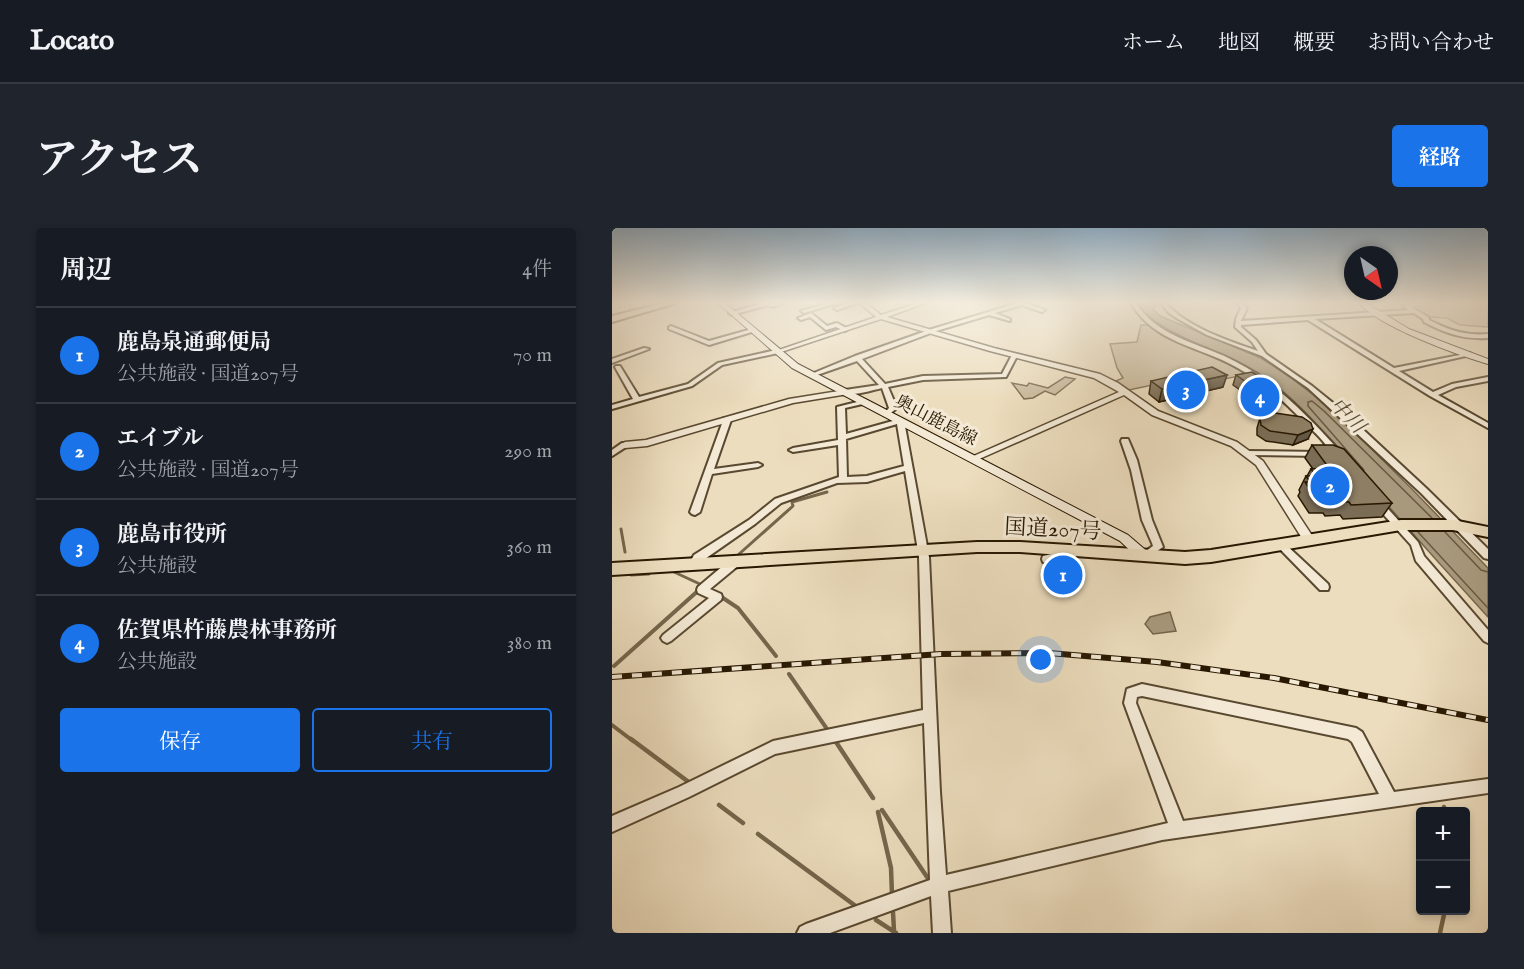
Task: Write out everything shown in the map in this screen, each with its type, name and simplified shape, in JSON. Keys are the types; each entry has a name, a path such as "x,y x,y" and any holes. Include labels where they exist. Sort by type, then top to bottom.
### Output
{"highway":[{"name":"国道207号","path":"612,568 977,547 1053,554 1185,558 1211,556 1399,525 1456,525 1488,532"}],"main road":[{"name":"奥山鹿島線","path":"758,336 776,352 812,375 1124,538 1144,556"},
{"path":"1425,336 1488,362"}],"street":[{"path":"691,336 709,343 734,336"},
{"path":"612,407 690,386 720,364 776,352 824,336"},
{"path":"812,375 919,336"},
{"path":"944,336 1097,376 1155,413 1214,435 1249,453 1260,463 1309,540"},
{"path":"1171,336 1222,357 1252,373 1300,412 1338,457 1249,453"},
{"path":"1218,336 1264,355 1310,387 1488,555"},
{"path":"1248,336 1264,355"},
{"path":"1338,336 1432,395 1488,426"},
{"path":"1439,342 1458,336 1488,342"},
{"path":"1476,338 1488,336"},
{"path":"612,361 646,350"},
{"path":"1392,370 1468,354"},
{"path":"612,444 646,443 792,401 923,378 1004,376 1014,356"},
{"path":"857,357 884,386 893,408 887,414"},
{"path":"618,367 637,400"},
{"path":"1432,395 1454,385 1488,379"},
{"path":"974,458 1125,392"},
{"path":"843,479 841,407 865,402"},
{"path":"695,512 727,420"},
{"path":"793,450 843,440 900,421 923,551 933,792 942,933"},
{"path":"1125,441 1135,467 1147,523 1158,541 1158,547 1144,556"},
{"path":"612,454 625,445"},
{"path":"708,472 758,465"},
{"path":"694,564 698,558 752,522 778,501 843,479 867,479 908,467"},
{"path":"1369,492 1415,544 1420,558 1488,638"},
{"path":"1281,545 1324,587"},
{"path":"667,638 717,597 702,590 735,562"},
{"path":"1178,829 1130,703 1131,693 1142,690 1351,733 1357,737 1390,800"},
{"path":"612,824 773,748 930,715"},
{"path":"806,933 940,885 1178,829 1488,786"}],"shaded area":[{"path":"1138,336 1170,336 1196,349 1220,357 1250,374 1214,381 1204,374 1129,390 1116,381 1123,378 1117,368 1110,344 1137,342"},
{"path":"1065,377 1075,379 1055,395 1045,391 1033,398 1024,399 1012,383 1027,386 1029,383 1048,388"}],"water":[{"path":"1181,336 1208,336 1261,358 1328,406 1488,568 1488,617 1300,407 1258,373"},
{"path":"1170,612 1176,631 1153,634 1145,624 1150,617"}],"building":[{"path":"1212,367 1227,375 1162,389 1151,381"},
{"path":"1252,372 1278,389 1262,393 1236,375"},
{"path":"1275,413 1302,417 1311,423 1313,429 1298,435 1270,431 1261,425 1260,418"},
{"path":"1312,445 1333,445 1344,449 1392,503 1351,505 1349,502 1333,502 1331,499 1317,500 1305,482 1310,482 1306,476 1316,476 1311,469 1329,468"}],"waterway":[{"path":"738,555 793,506 792,502 827,492"},
{"path":"621,529 625,552"},
{"path":"674,572 702,585"},
{"path":"631,575 649,574"},
{"path":"710,589 708,588 738,608 776,656"},
{"path":"614,666 700,589"},
{"path":"789,674 827,729"},
{"path":"612,725 633,741"},
{"path":"631,739 690,783"},
{"path":"834,739 873,798"},
{"path":"719,805 743,823"},
{"path":"882,810 927,877"},
{"path":"878,812 891,868 892,895"},
{"path":"758,834 857,907"},
{"path":"893,912 894,931"},
{"path":"1440,933 1444,915"},
{"path":"876,920 896,933"}],"railway":[{"path":"612,677 941,654 1049,653 1157,662 1274,678 1488,720"}],"place":[{"name":"鹿島市役所","path":"1186,390"},
{"name":"佐賀県杵藤農林事務所","path":"1260,397"},
{"name":"エイブル","path":"1330,486"},
{"name":"鹿島泉通郵便局","path":"1063,575"}],"water label":[{"name":"中川","path":"1348,415"}]}
